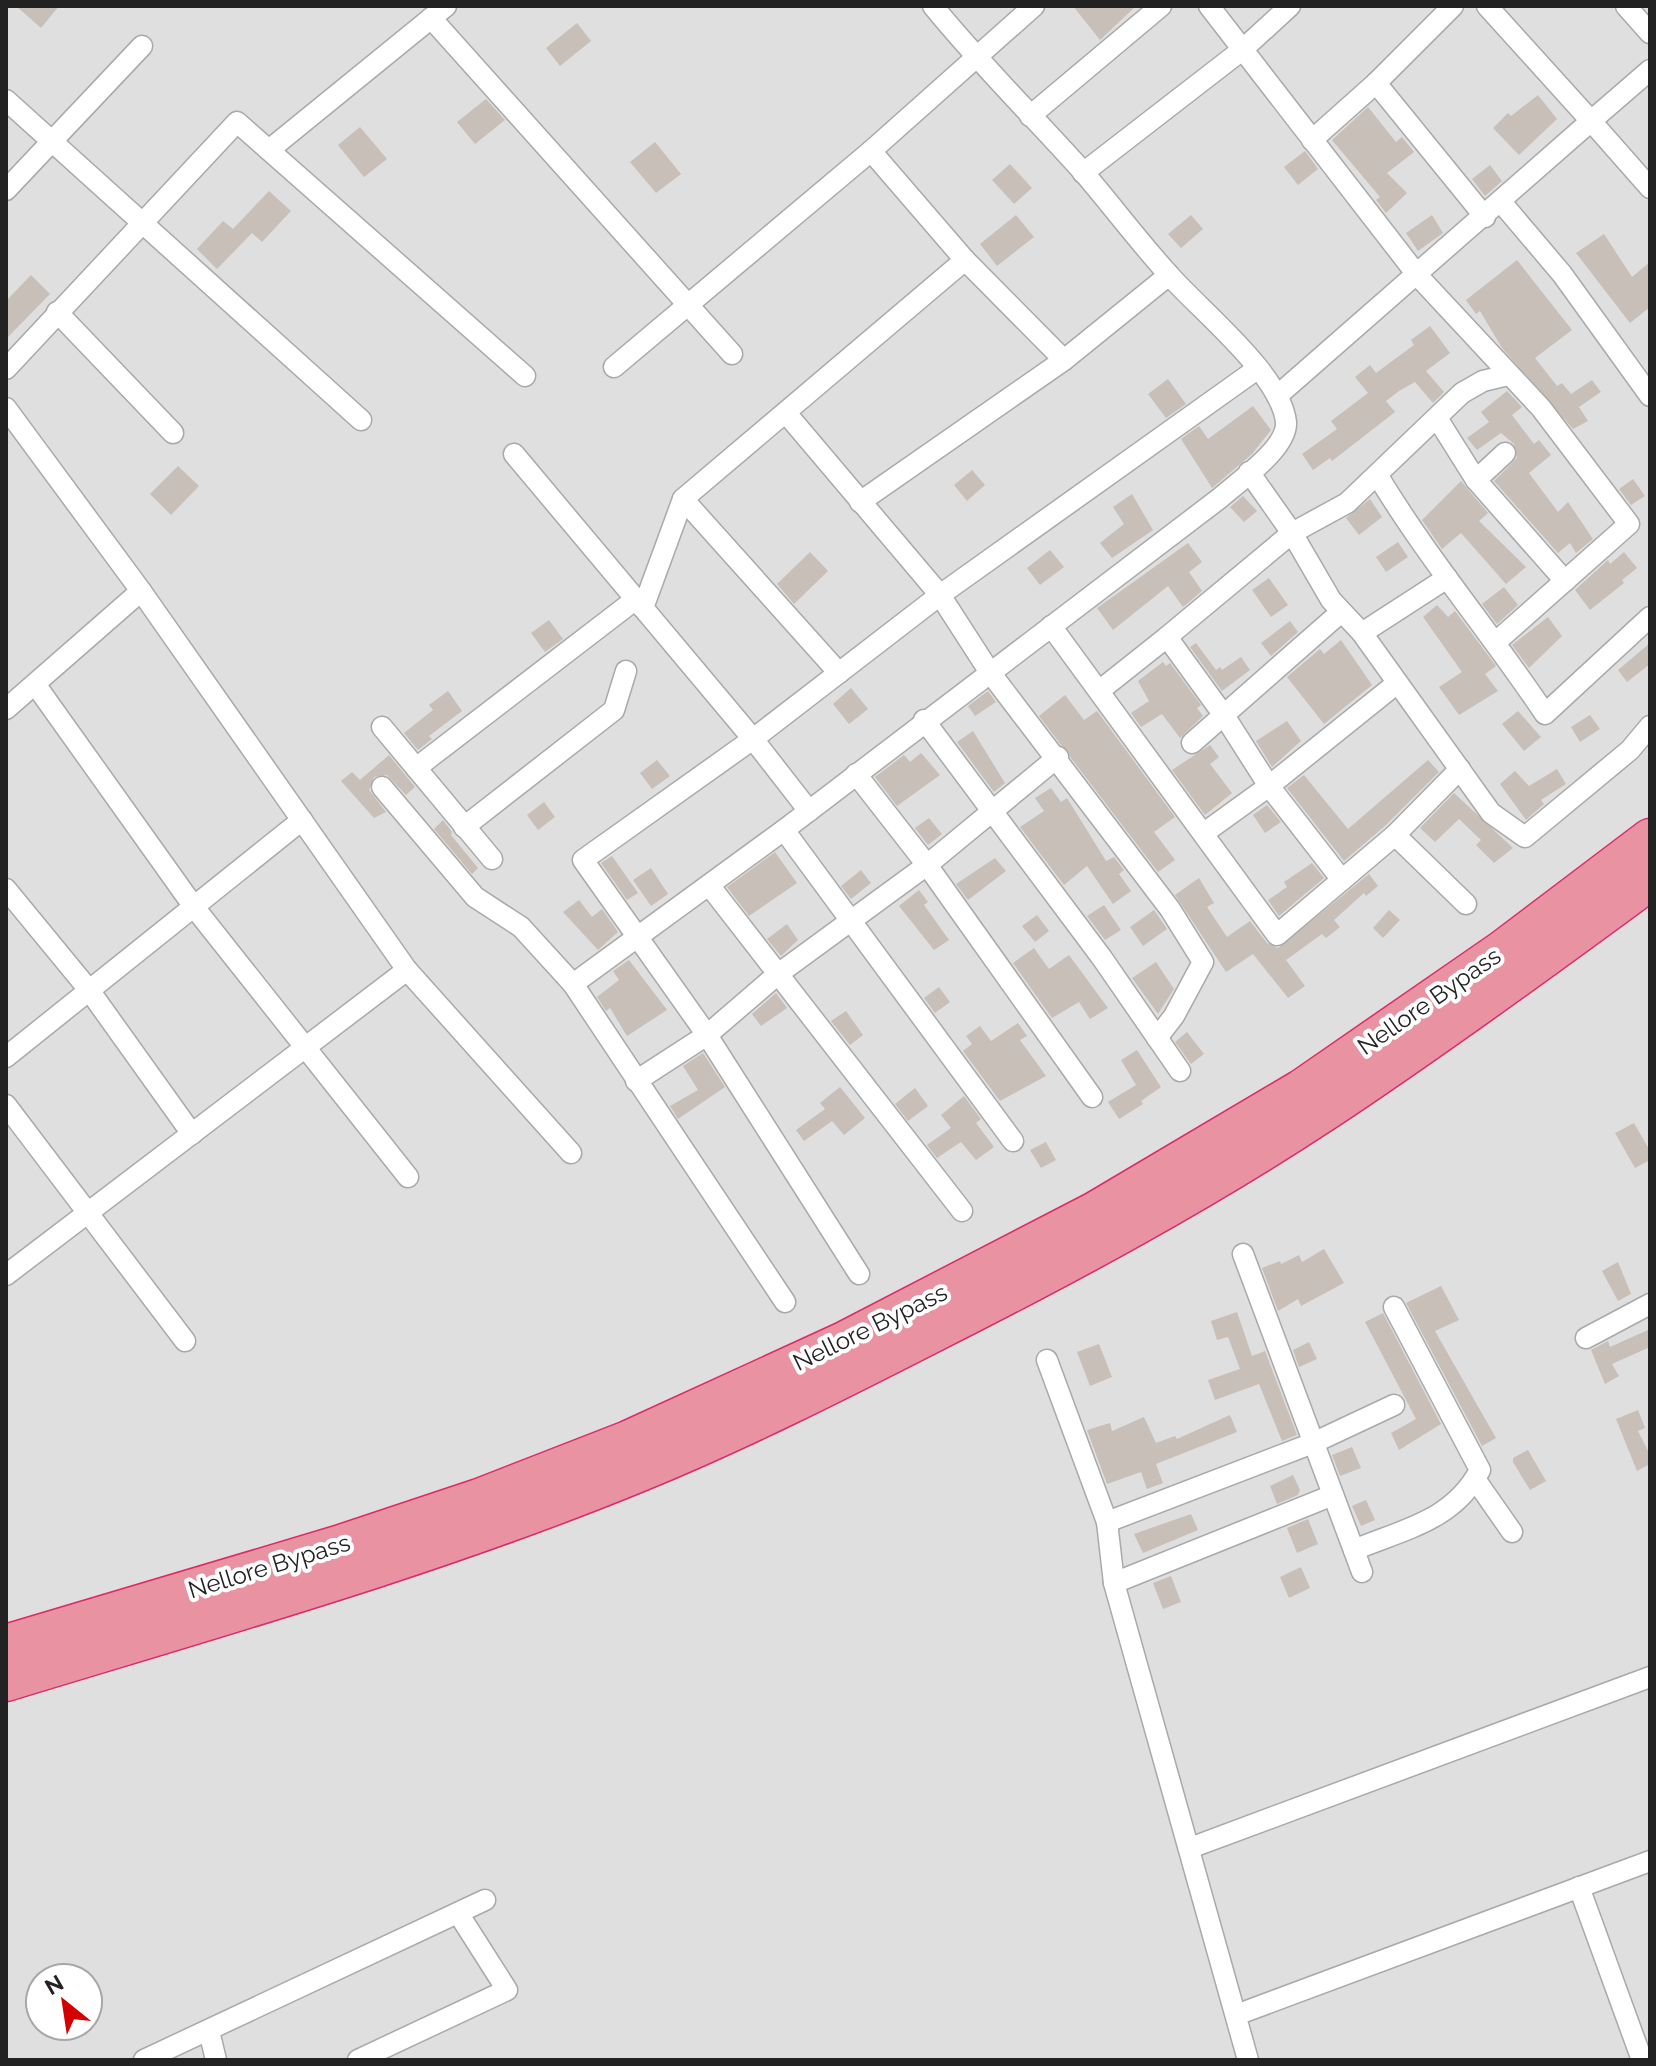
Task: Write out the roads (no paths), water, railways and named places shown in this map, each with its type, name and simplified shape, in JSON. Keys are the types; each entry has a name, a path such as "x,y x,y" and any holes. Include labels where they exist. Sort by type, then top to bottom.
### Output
{"highway":[{"name":"Nellore Bypass","path":"6,1644 338,1545 479,1498 628,1440 842,1342 1095,1211 1301,1089 1502,950 1650,838"},
{"name":"Nellore Bypass","path":"6,1682 355,1576 491,1529 641,1471 861,1370 1108,1243 1322,1114 1485,1003 1650,881"}],"street":[{"path":"573,984 641,938 1051,626 1249,472 1281,442 1286,424 1277,396 1257,369 1169,275 1083,173 974,56 933,6"},
{"path":"614,367 871,151 974,56 1034,6"},
{"path":"1030,116 1161,6"},
{"path":"1209,6 1418,276 1541,408 1629,524 1497,641"},
{"path":"1083,173 1242,50 1290,6"},
{"path":"1312,140 1376,83 1453,6"},
{"path":"1487,6 1650,188"},
{"path":"1626,6 1650,33"},
{"path":"269,150 438,12 732,354"},
{"path":"6,190 142,46"},
{"path":"1277,396 1418,276 1650,70"},
{"path":"1376,83 1485,217"},
{"path":"6,100 361,420"},
{"path":"6,369 141,221 237,122 525,376"},
{"path":"871,151 965,260 1064,360"},
{"path":"1501,202 1562,274 1650,396"},
{"path":"416,768 639,604 683,499 965,260"},
{"path":"860,502 1064,360 1169,275"},
{"path":"57,312 173,433"},
{"path":"859,1274 707,1035 583,860 753,739 940,595 1257,369"},
{"path":"1099,691 1292,533 1347,503 1462,393 1483,381 1508,375"},
{"path":"6,408 141,591 407,970 571,1153"},
{"path":"786,413 940,595 989,671 1058,757 1170,909 1203,962 1180,1006 1157,1038"},
{"path":"1437,418 1476,480 1565,581"},
{"path":"1476,480 1505,453"},
{"path":"514,454 753,739 809,811"},
{"path":"1249,472 1292,533 1341,612 1362,633 1491,813 1525,837 1630,750 1650,726"},
{"path":"1378,476 1447,578 1497,641 1545,714 1650,617"},
{"path":"683,499 839,673"},
{"path":"1362,633 1447,578"},
{"path":"6,709 141,591"},
{"path":"1192,743 1341,612"},
{"path":"1051,626 1277,935 1395,835 1460,769"},
{"path":"1167,637 1225,717 1269,786 1342,880"},
{"path":"464,827 614,710 626,671"},
{"path":"35,684 194,907 303,1049 408,1177"},
{"path":"1204,833 1269,786 1396,684"},
{"path":"924,720 1102,958 1180,1071"},
{"path":"382,727 492,859"},
{"path":"636,1081 707,1035 778,974 927,865 1058,757"},
{"path":"856,774 927,865 1092,1097"},
{"path":"382,787 475,897 521,927 573,984 785,1302"},
{"path":"6,1057 302,820"},
{"path":"784,830 1013,1141"},
{"path":"1395,835 1466,904"},
{"path":"709,885 962,1211"},
{"path":"6,889 89,990 192,1134"},
{"path":"6,1275 407,970"},
{"path":"6,1105 185,1341"},
{"path":"1243,1254 1362,1572"},
{"path":"1586,1338 1650,1304"},
{"path":"1354,1550 1437,1518 1468,1492 1480,1470 1394,1307"},
{"path":"1047,1360 1107,1522 1114,1583 1248,2060"},
{"path":"1107,1522 1313,1443 1394,1405"},
{"path":"1475,1479 1512,1532"},
{"path":"1114,1583 1333,1495"},
{"path":"1190,1848 1650,1677"},
{"path":"1236,2015 1650,1861"},
{"path":"1579,1887 1642,2060"},
{"path":"144,2060 485,1900"},
{"path":"370,2057 507,1990 458,1913"},
{"path":"209,2031 216,2060"}]}
